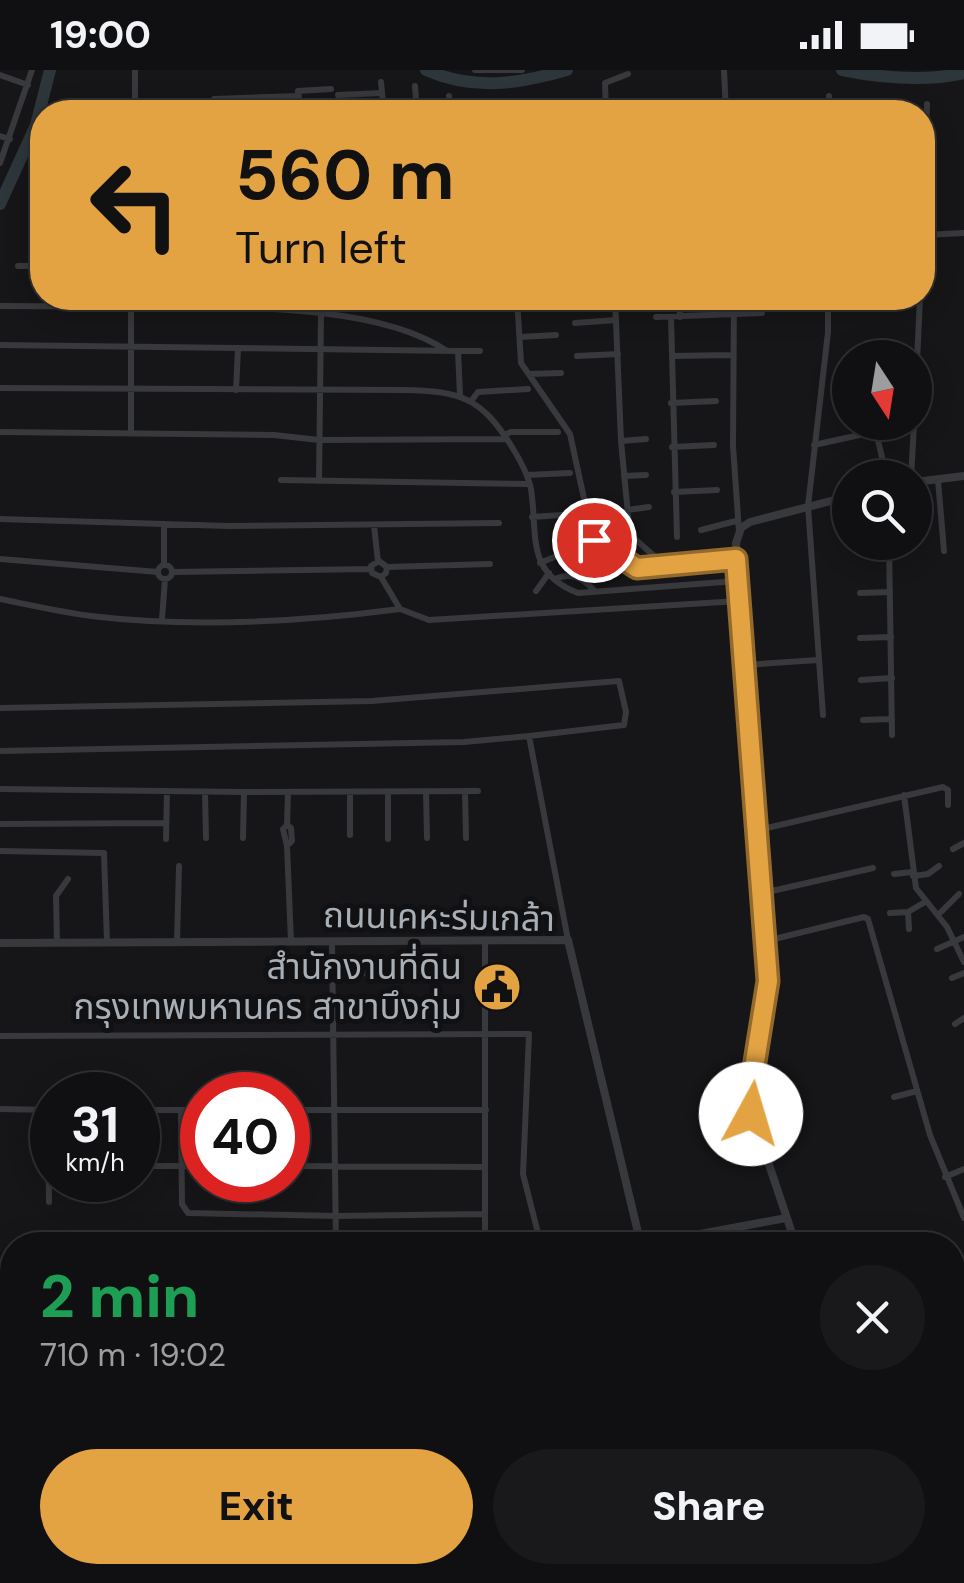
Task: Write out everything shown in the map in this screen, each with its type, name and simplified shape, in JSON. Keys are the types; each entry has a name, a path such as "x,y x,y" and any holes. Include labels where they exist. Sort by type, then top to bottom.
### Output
{"street":[{"path":"0,163 32,70"},
{"path":"135,100 136,70"},
{"path":"475,70 522,70"},
{"path":"724,70 725,100"},
{"path":"606,100 605,83 628,74"},
{"path":"0,75 28,85"},
{"path":"381,82 383,100"},
{"path":"414,86 416,100"},
{"path":"298,100 300,90 382,93"},
{"path":"214,100 298,96"},
{"path":"448,96 448,100"},
{"path":"830,96 830,100"},
{"path":"0,136 10,139"},
{"path":"935,234 964,233"},
{"path":"18,266 30,266"},
{"path":"0,306 30,306"},
{"path":"131,310 131,434"},
{"path":"295,310 426,337 448,351"},
{"path":"518,310 522,363 570,434 594,540 614,550 632,566 736,559"},
{"path":"616,310 620,440 632,536 663,564"},
{"path":"676,310 671,403 676,537"},
{"path":"823,715 808,506 828,310"},
{"path":"918,340 919,310"},
{"path":"734,313 731,355 737,580 766,941 767,1001 750,1108 791,1232"},
{"path":"656,317 762,313"},
{"path":"318,481 321,314"},
{"path":"575,323 616,320"},
{"path":"520,337 556,335"},
{"path":"0,346 480,351"},
{"path":"236,390 238,349"},
{"path":"458,351 460,395"},
{"path":"577,356 618,354"},
{"path":"672,356 731,355"},
{"path":"528,374 561,373"},
{"path":"0,388 433,390 460,395 488,414 526,475 540,563 566,588 578,593 737,580"},
{"path":"472,400 485,390 528,389"},
{"path":"671,403 716,400"},
{"path":"0,432 274,435 319,440 505,437 512,432 558,432"},
{"path":"620,440 646,438"},
{"path":"814,445 838,440"},
{"path":"672,447 714,445"},
{"path":"526,475 570,473"},
{"path":"624,476 646,475"},
{"path":"932,480 964,476"},
{"path":"282,480 530,484"},
{"path":"938,480 944,551"},
{"path":"674,492 717,490"},
{"path":"701,530 738,526 832,500"},
{"path":"628,510 649,508"},
{"path":"532,516 576,514"},
{"path":"0,518 164,524 498,523"},
{"path":"162,619 168,576 164,565 164,524"},
{"path":"374,525 378,562"},
{"path":"540,563 582,552"},
{"path":"0,559 168,576 371,569 378,562"},
{"path":"889,560 892,735"},
{"path":"378,562 386,566 490,564"},
{"path":"158,572 164,565"},
{"path":"371,569 374,576 381,577 386,566"},
{"path":"536,591 549,573"},
{"path":"557,578 570,575 592,589"},
{"path":"381,577 400,609"},
{"path":"860,593 890,592"},
{"path":"0,600 92,616 258,620 400,609 420,619 438,621 739,601"},
{"path":"860,638 891,637"},
{"path":"744,665 818,660"},
{"path":"861,680 892,678"},
{"path":"0,708 372,701 620,681 626,712 624,724 464,742 0,751"},
{"path":"863,720 892,719"},
{"path":"529,736 568,940"},
{"path":"758,830 945,787 948,804"},
{"path":"0,789 478,791"},
{"path":"166,839 167,790"},
{"path":"465,791 466,838"},
{"path":"205,792 206,838"},
{"path":"243,838 244,792"},
{"path":"350,792 350,835"},
{"path":"388,792 388,839"},
{"path":"426,792 428,838"},
{"path":"288,793 287,824 292,828 287,846 290,942"},
{"path":"904,795 912,874 925,902 956,942 964,962"},
{"path":"0,824 166,824"},
{"path":"953,849 964,843"},
{"path":"0,850 104,853 106,942"},
{"path":"177,942 179,866"},
{"path":"894,874 928,874 939,866"},
{"path":"763,894 873,868"},
{"path":"56,942 56,896 68,879"},
{"path":"938,915 959,894"},
{"path":"890,913 908,912 925,902"},
{"path":"908,912 910,928"},
{"path":"766,941 867,918 917,1091 945,1176 964,1218"},
{"path":"937,949 964,937"},
{"name":"ถนนเคหะร่มเกล้า","path":"0,943 568,940 638,1232"},
{"path":"485,1232 486,942"},
{"path":"332,943 336,1232"},
{"path":"333,974 374,973"},
{"path":"952,978 964,973"},
{"path":"955,1024 964,1018"},
{"path":"0,1036 529,1034 523,1174 538,1232"},
{"path":"894,1097 917,1091"},
{"path":"0,1109 30,1110"},
{"path":"310,1110 486,1110"},
{"path":"310,1166 486,1167"},
{"path":"945,1176 964,1169"},
{"path":"182,1202 188,1212 336,1216 485,1214"},
{"name":"ถนนเคหะร่มเกล้า","path":"704,1232 786,1218"}],"waterway":[{"path":"42,100 50,70"},
{"path":"426,70 479,83 531,79 567,70"},
{"path":"842,70 903,78 964,73"},
{"path":"0,204 30,138"}],"place":[{"name":"สำนักงานที่ดิน กรุงเทพมหานคร สาขาบึงกุ่ม","path":"497,987"}],"route":[{"path":"594,540 637,568 736,559 768,981 750,1093 751,1114"}]}
